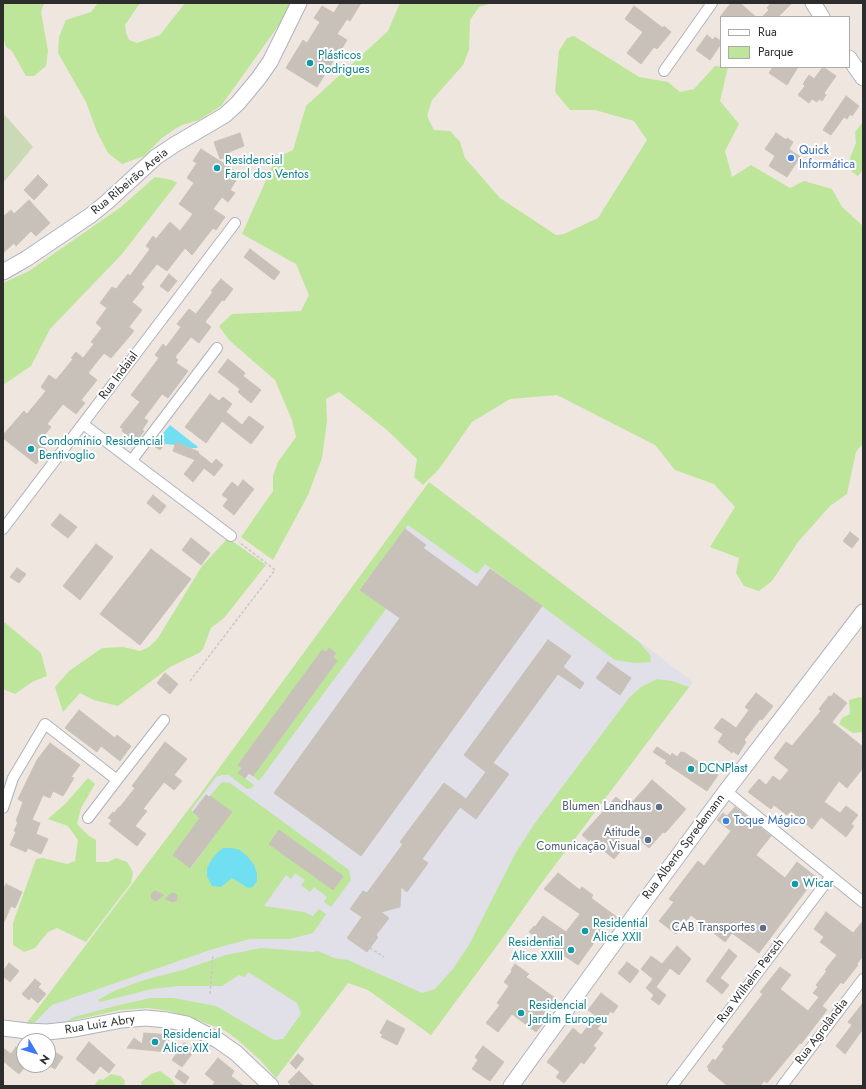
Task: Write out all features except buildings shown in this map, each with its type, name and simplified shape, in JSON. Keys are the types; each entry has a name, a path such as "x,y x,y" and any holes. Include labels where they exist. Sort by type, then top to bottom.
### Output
{"street":[{"name":"Rua Ribeirão Areia","path":"3,272 26,259 91,215 156,157 225,115 238,104 258,80 270,62 299,3"},
{"path":"664,71 712,3"},
{"path":"813,3 821,16"},
{"path":"850,59 863,78"},
{"name":"Rua Indaial","path":"3,528 235,222"},
{"path":"132,460 217,348"},
{"path":"83,424 231,536"},
{"name":"Rua Alberto Spredemann","path":"511,1086 597,965 726,791 863,612"},
{"path":"88,818 164,720"},
{"path":"3,808 13,778 45,724 118,780"},
{"path":"726,791 863,902"},
{"name":"Rua Wilhelm Persch","path":"672,1086 831,876"},
{"name":"Rua Agrolândia","path":"782,1086 863,979"},
{"name":"Rua Luiz Abry","path":"3,1028 27,1032 47,1032 75,1029 122,1020 146,1018 187,1024 231,1049 255,1069 271,1086"}],"path":[{"path":"190,681 275,570 231,536"},
{"path":"370,948 384,957"},
{"path":"210,994 213,954"}],"shaded area":[{"path":"429,482 693,682 540,885 431,1035 368,990 348,983 276,1078 260,1060 238,1040 224,1030 169,1011 148,1008 120,1010 65,1022 26,1024 198,797"}],"green space":[{"path":"3,3 44,3 41,12 48,51 46,66 34,76 26,76 12,51 6,47 3,35"},
{"path":"98,3 140,3 125,25 129,40 137,43 160,35 185,3 290,3 281,22 221,106 199,120 182,125 175,129 162,138 144,156 122,164 108,153 97,132 86,102 58,53 59,37 66,20 91,12"},
{"path":"400,3 492,3 479,7 470,20 469,50 463,65 432,100 427,116 434,130 450,131 460,142 465,158 500,198 556,235 564,234 598,218 647,140 634,121 595,110 570,110 555,92 559,51 567,38 574,36 639,77 668,82 680,92 694,89 715,66 720,66 720,68 728,68 720,101 739,124 725,151 732,177 751,165 790,188 804,181 832,189 842,207 863,226 863,443 856,452 847,494 830,506 798,542 772,581 759,591 744,586 736,573 739,558 710,547 735,507 714,484 675,470 655,445 557,395 510,399 472,422 439,469 423,485 414,477 417,459 387,430 339,392 326,399 327,421 322,458 308,495 273,560 241,537 273,491 273,476 278,462 296,437 292,420 275,380 229,340 219,326 232,314 301,311 309,295 296,264 242,234 276,158 293,150 306,106 388,31"},
{"path":"3,113 33,147 3,183"},
{"path":"863,122 863,170 858,176 852,172 850,158 856,143 855,132"},
{"path":"155,177 172,180 177,183 122,254 50,329 31,366 3,385 3,283 29,271 121,207"},
{"path":"429,482 639,642 650,655 651,662 634,663 615,660 485,564 477,574 408,525 360,589 386,609 259,781 253,776 337,661 333,657 336,653 329,648 326,652 322,650 238,765 242,768 238,773 254,785 252,788 247,789 229,775 216,777 191,810 200,818 173,855 191,868 232,812 210,796 222,782 230,783 349,870 351,880 331,907 324,902 327,897 314,887 310,892 301,885 305,880 295,873 291,879 286,875 264,906 304,912 313,916 319,909 326,914 313,933 290,939 250,939 213,949 52,1005 33,1024 26,1024 198,797"},
{"path":"228,538 266,565 224,618 211,628 203,649 199,653 170,667 118,706 94,700 80,693 63,712 55,687 69,671 102,648 123,647 140,651 149,647 158,638 202,566"},
{"path":"3,621 41,653 47,676 32,682 15,694 3,689"},
{"path":"657,679 672,681 689,687 540,885 431,1035 368,990 348,983 276,1078 260,1060 238,1040 224,1030 169,1011 148,1008 120,1010 65,1022 74,1017 119,1005 151,998 173,998 216,1006 274,1040 283,1039 301,1014 297,1003 248,972 245,977 239,975 222,986 179,986 152,989 100,1002 98,1000 114,991 144,980 183,970 226,955 261,948 312,952 318,951 334,958 348,960 422,993 435,989 453,969 469,945 515,854 535,823 629,698 641,687"},
{"path":"860,697 863,698 863,733 853,733 839,724 842,718 850,714 849,700"},
{"path":"88,778 95,784 81,808 77,824 89,836 96,840 96,862 108,862 116,858 127,862 133,872 131,883 86,942 57,928 48,932 35,948 24,952 13,945 13,923 36,859 43,858 67,864 75,861 78,840 68,826 48,819 66,803"},
{"path":"160,1071 171,1079 176,1086 142,1086 141,1082 151,1074"},
{"path":"111,1074 121,1076 125,1081 124,1086 94,1086 99,1079 103,1080"}],"water":[{"path":"170,425 198,447 190,448 176,443 175,445 166,444 159,438"},
{"path":"223,848 240,850 248,857 254,865 257,873 257,881 253,887 248,888 232,878 221,887 212,886 207,876 207,868 212,859"}],"place":[{"name":"Plásticos Rodrigues","path":"310,63"},
{"name":"Quick Informática","path":"791,158"},
{"name":"Residencial Farol dos Ventos","path":"217,168"},
{"name":"Condomínio Residencial Bentivoglio","path":"31,449"},
{"name":"DCNPlast","path":"691,769"},
{"name":"Blumen Landhaus","path":"659,807"},
{"name":"Toque Mágico","path":"726,821"},
{"name":"Atitude Comunicação Visual","path":"648,840"},
{"name":"Wicar","path":"795,884"},
{"name":"CAB Transportes","path":"763,928"},
{"name":"Residential Alice XXII","path":"585,931"},
{"name":"Residential Alice XXIII","path":"571,950"},
{"name":"Residencial Jardim Europeu","path":"521,1013"},
{"name":"Residencial Alice XIX","path":"155,1042"}]}
